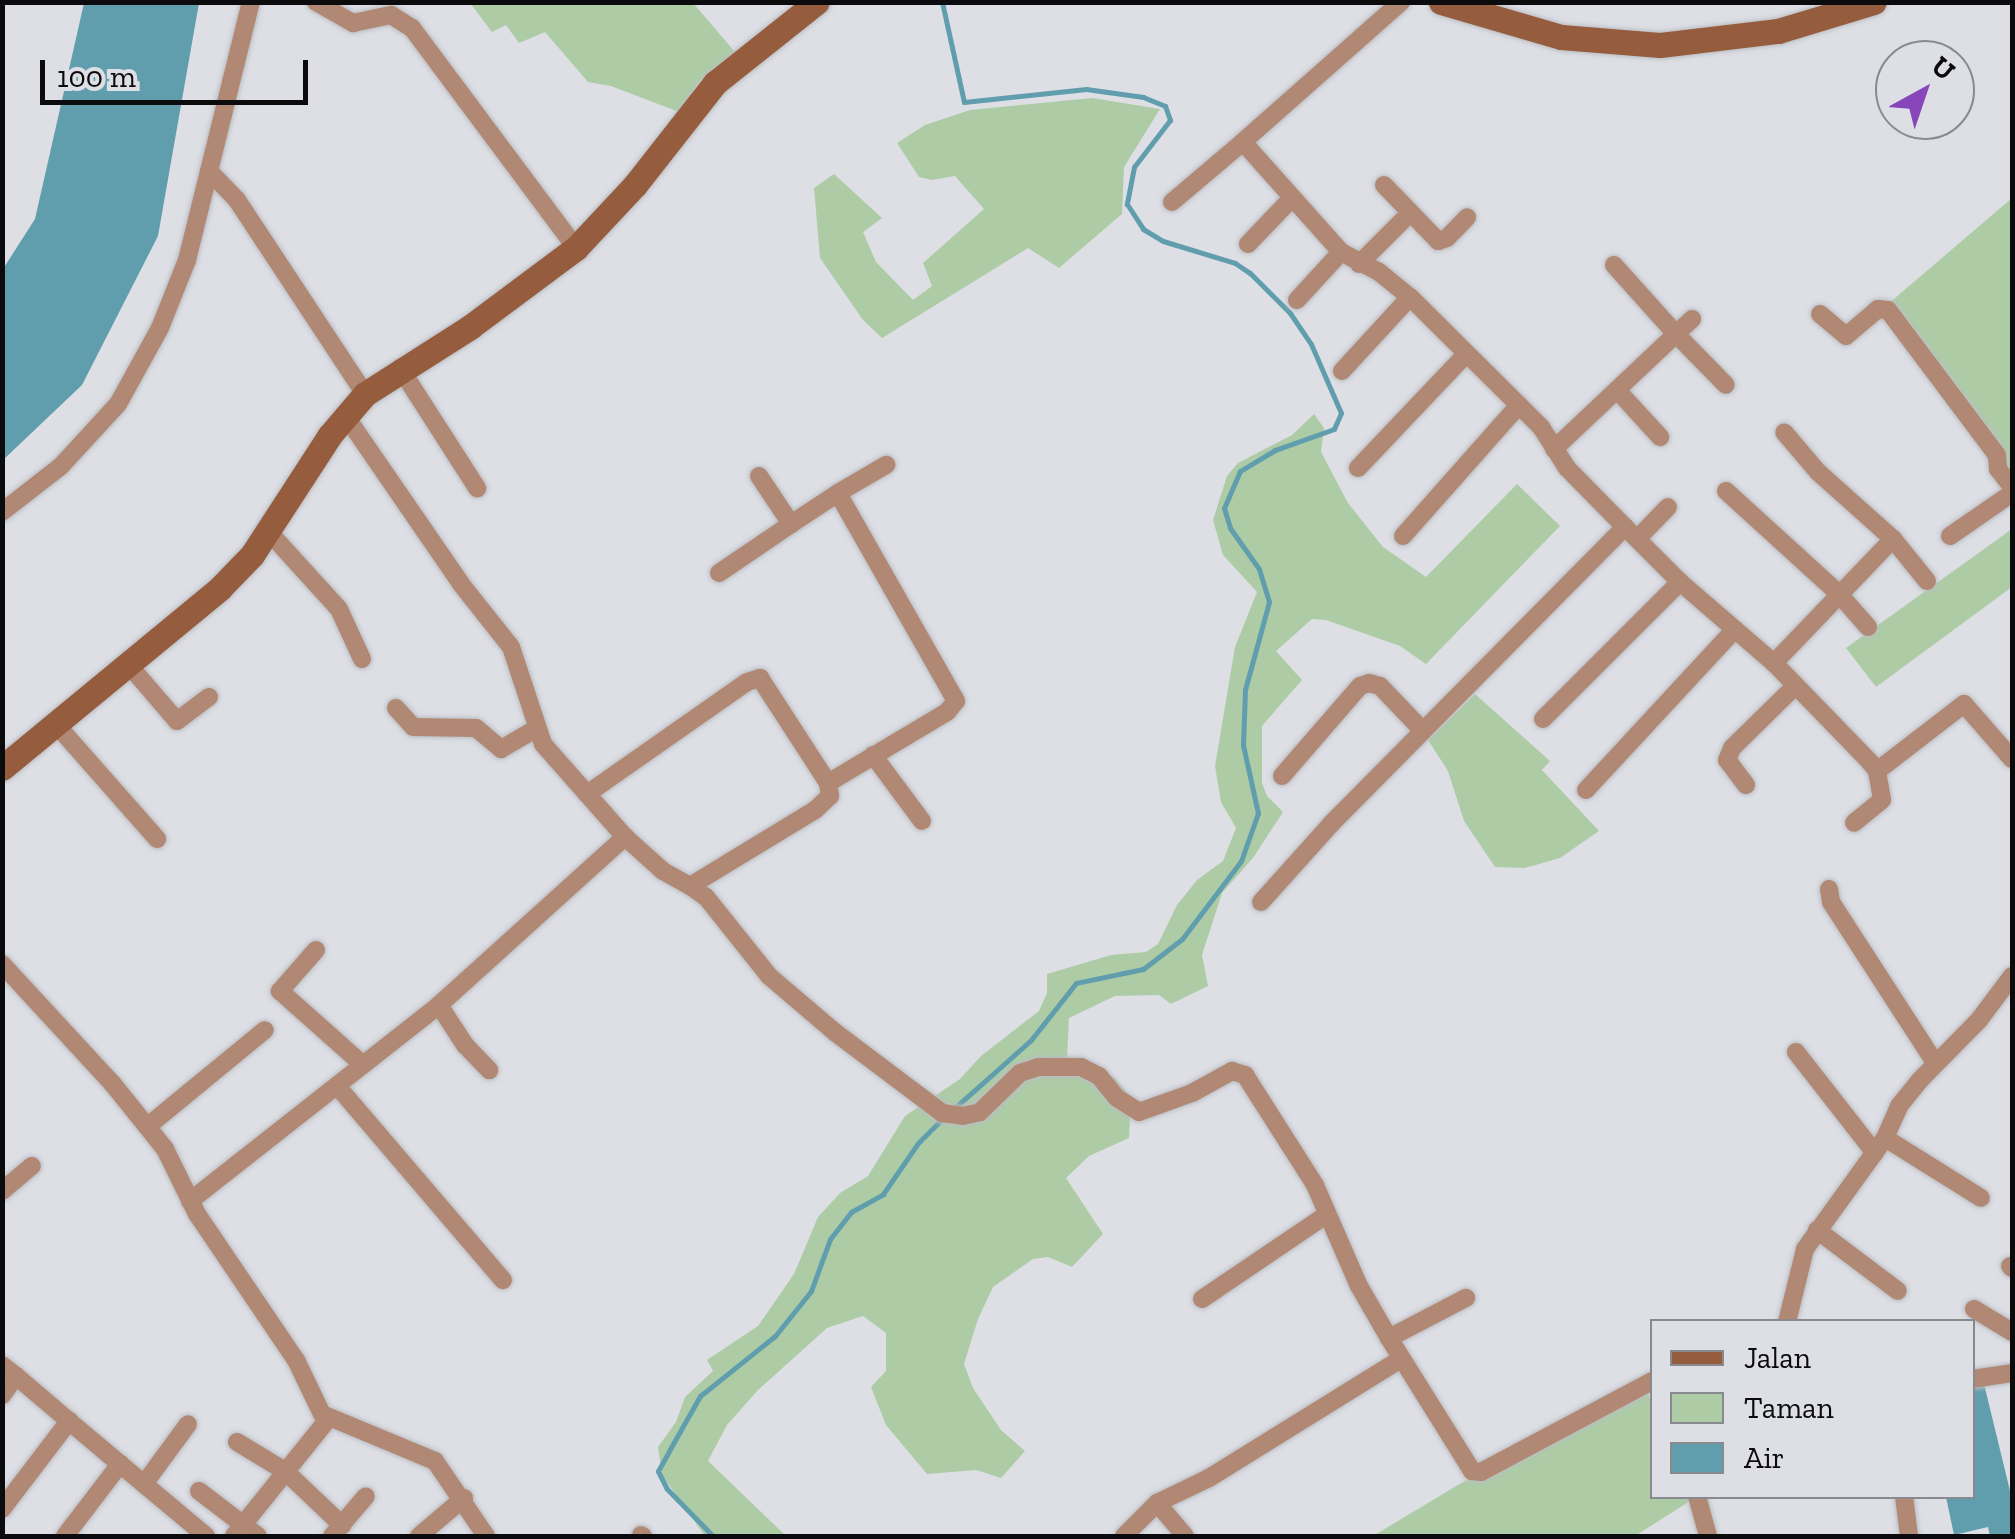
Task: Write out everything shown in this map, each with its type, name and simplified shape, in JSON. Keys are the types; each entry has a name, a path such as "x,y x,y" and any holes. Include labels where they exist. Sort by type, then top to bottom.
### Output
{"street":[{"path":"2,512 76,451 118,404 138,372 187,260 251,2"},
{"path":"316,2 353,23 391,15 412,28 576,248"},
{"path":"2,768 220,588 268,531 345,415 366,394 400,368 470,327 576,248 634,185 715,84 817,2"},
{"path":"1172,202 1401,2"},
{"path":"1441,2 1561,36 1660,45 1778,30 1874,2"},
{"path":"1242,142 1341,252 1379,272 1410,297 1519,405 1554,448 1680,582 1774,663 1877,771 1882,800 1854,823"},
{"path":"209,172 237,200 366,394"},
{"path":"1384,186 1438,241 1468,217"},
{"path":"1248,244 1292,198"},
{"path":"1359,264 1410,214"},
{"path":"1297,300 1341,252"},
{"path":"1614,265 1726,385"},
{"path":"1342,371 1410,297"},
{"path":"1820,314 1846,336 1878,310 1888,310 1997,455 1998,468 2012,490 1950,536"},
{"path":"1554,448 1692,319"},
{"path":"1358,468 1466,354"},
{"path":"400,368 477,488"},
{"path":"1617,390 1660,437"},
{"path":"1403,536 1519,405"},
{"path":"345,415 510,647 535,728 588,794 625,837 664,871 706,898 768,976 942,1113 963,1116 980,1112 1020,1074 1038,1066 1080,1066 1099,1076 1117,1098 1139,1112 1238,1071 1315,1185 1388,1338 1472,1471 1481,1472 1650,1382"},
{"path":"1784,432 1818,472 1893,539 1927,581"},
{"path":"718,573 886,466"},
{"path":"759,476 791,524"},
{"path":"1726,491 1839,594 1868,627"},
{"path":"828,782 947,712 956,701 838,494"},
{"path":"1261,902 1423,731 1632,532 1668,507"},
{"path":"268,531 338,609 362,659"},
{"path":"1774,663 1893,539"},
{"path":"1544,720 1680,582"},
{"path":"1586,790 1734,630"},
{"path":"128,664 177,721 210,697"},
{"path":"588,794 756,678 828,782 830,796 815,810 690,886"},
{"path":"1282,776 1360,686 1369,683 1380,686 1423,731"},
{"path":"1746,786 1727,760 1732,748 1795,686"},
{"path":"1877,771 1964,704 2012,760"},
{"path":"396,708 414,727 476,728 501,749 535,728"},
{"path":"54,722 157,839"},
{"path":"874,755 922,821"},
{"path":"190,1200 439,1005 625,837"},
{"path":"1828,889 1831,902 1934,1061"},
{"path":"316,950 280,991 363,1065"},
{"path":"2,964 148,1126 179,1174 190,1200 286,1344 314,1402 328,1419 435,1461 464,1498 486,1536"},
{"path":"1788,1319 1804,1249 1880,1146 1900,1106 1934,1061 1979,1020 2012,976"},
{"path":"439,1005 489,1070"},
{"path":"148,1126 266,1030"},
{"path":"1796,1052 1880,1146 1980,1198"},
{"path":"338,1087 503,1280"},
{"path":"2,1192 32,1166"},
{"path":"1202,1298 1326,1215"},
{"path":"1817,1230 1898,1290"},
{"path":"1388,1338 1466,1298"},
{"path":"1974,1309 2012,1332"},
{"path":"1124,1536 1158,1504 1209,1478 1401,1359"},
{"path":"2,1395 9,1370 206,1536"},
{"path":"1975,1379 2012,1373"},
{"path":"199,1491 245,1533 284,1472 328,1419"},
{"path":"2,1509 69,1421"},
{"path":"144,1484 188,1424"},
{"path":"236,1442 284,1472 337,1530 366,1496"},
{"path":"64,1536 120,1464"},
{"path":"419,1536 464,1498"},
{"path":"1699,1499 1708,1536"},
{"path":"1904,1499 1909,1536"},
{"path":"1158,1504 1185,1536"}],"green space":[{"path":"470,3 693,3 735,52 698,83 679,112 611,86 588,82 545,32 519,43 506,25 492,32"},
{"path":"1092,98 1160,109 1124,167 1122,214 1059,268 1028,248 882,338 863,320 820,258 814,188 834,174 882,218 863,232 876,262 913,300 932,286 923,263 984,209 955,176 932,180 919,177 897,143 925,125 970,110"},
{"path":"2012,198 2012,475 1881,310"},
{"path":"1314,414 1324,428 1321,452 1348,503 1383,547 1426,577 1517,484 1560,526 1426,664 1400,646 1326,620 1312,619 1276,651 1302,680 1262,726 1262,783 1267,796 1283,812 1253,858 1222,893 1202,955 1208,986 1171,1004 1159,995 1115,996 1069,1018 1067,1058 1115,1078 1131,1097 1129,1138 1089,1156 1066,1178 1103,1234 1072,1267 1048,1257 1033,1259 993,1287 978,1319 964,1364 973,1388 1001,1430 1025,1451 1001,1478 976,1470 927,1474 886,1425 871,1387 886,1371 886,1333 863,1316 827,1328 758,1390 727,1425 708,1461 786,1536 705,1536 662,1475 658,1447 676,1422 685,1397 713,1371 707,1360 758,1326 794,1274 818,1217 840,1193 868,1176 905,1116 960,1079 981,1056 1039,1011 1047,993 1047,974 1111,955 1146,952 1158,944 1177,905 1197,880 1223,861 1236,828 1221,802 1215,766 1235,647 1257,592 1223,555 1213,520 1227,476 1238,463 1292,435"},
{"path":"2012,529 2012,587 1876,687 1846,648"},
{"path":"1475,694 1550,761 1542,770 1599,831 1560,858 1525,868 1495,867 1464,821 1448,771 1428,740"},
{"path":"1646,1388 1650,1399 1650,1499 1690,1501 1635,1536 1373,1536 1463,1482"}],"water":[{"path":"84,3 199,3 158,236 82,385 3,460 3,269 35,219"},
{"path":"1984,1384 2012,1499 2012,1536 1990,1536 1988,1527 1954,1535 1946,1499 1975,1499 1975,1386"}],"waterway":[{"path":"942,2 964,102 1086,89 1143,97 1165,106 1170,120 1134,167 1127,204 1143,229 1163,241 1235,263 1250,273 1290,313 1311,344 1341,413 1334,429 1275,450 1240,471 1224,508 1230,528 1259,569 1269,602 1245,690 1243,745 1258,813 1241,861 1182,939 1143,969 1076,983 1031,1040 951,1111"},
{"path":"713,1536 667,1489 658,1471 670,1449 700,1396 775,1336 811,1291 830,1239 851,1212 883,1194 918,1143 943,1118"}]}
